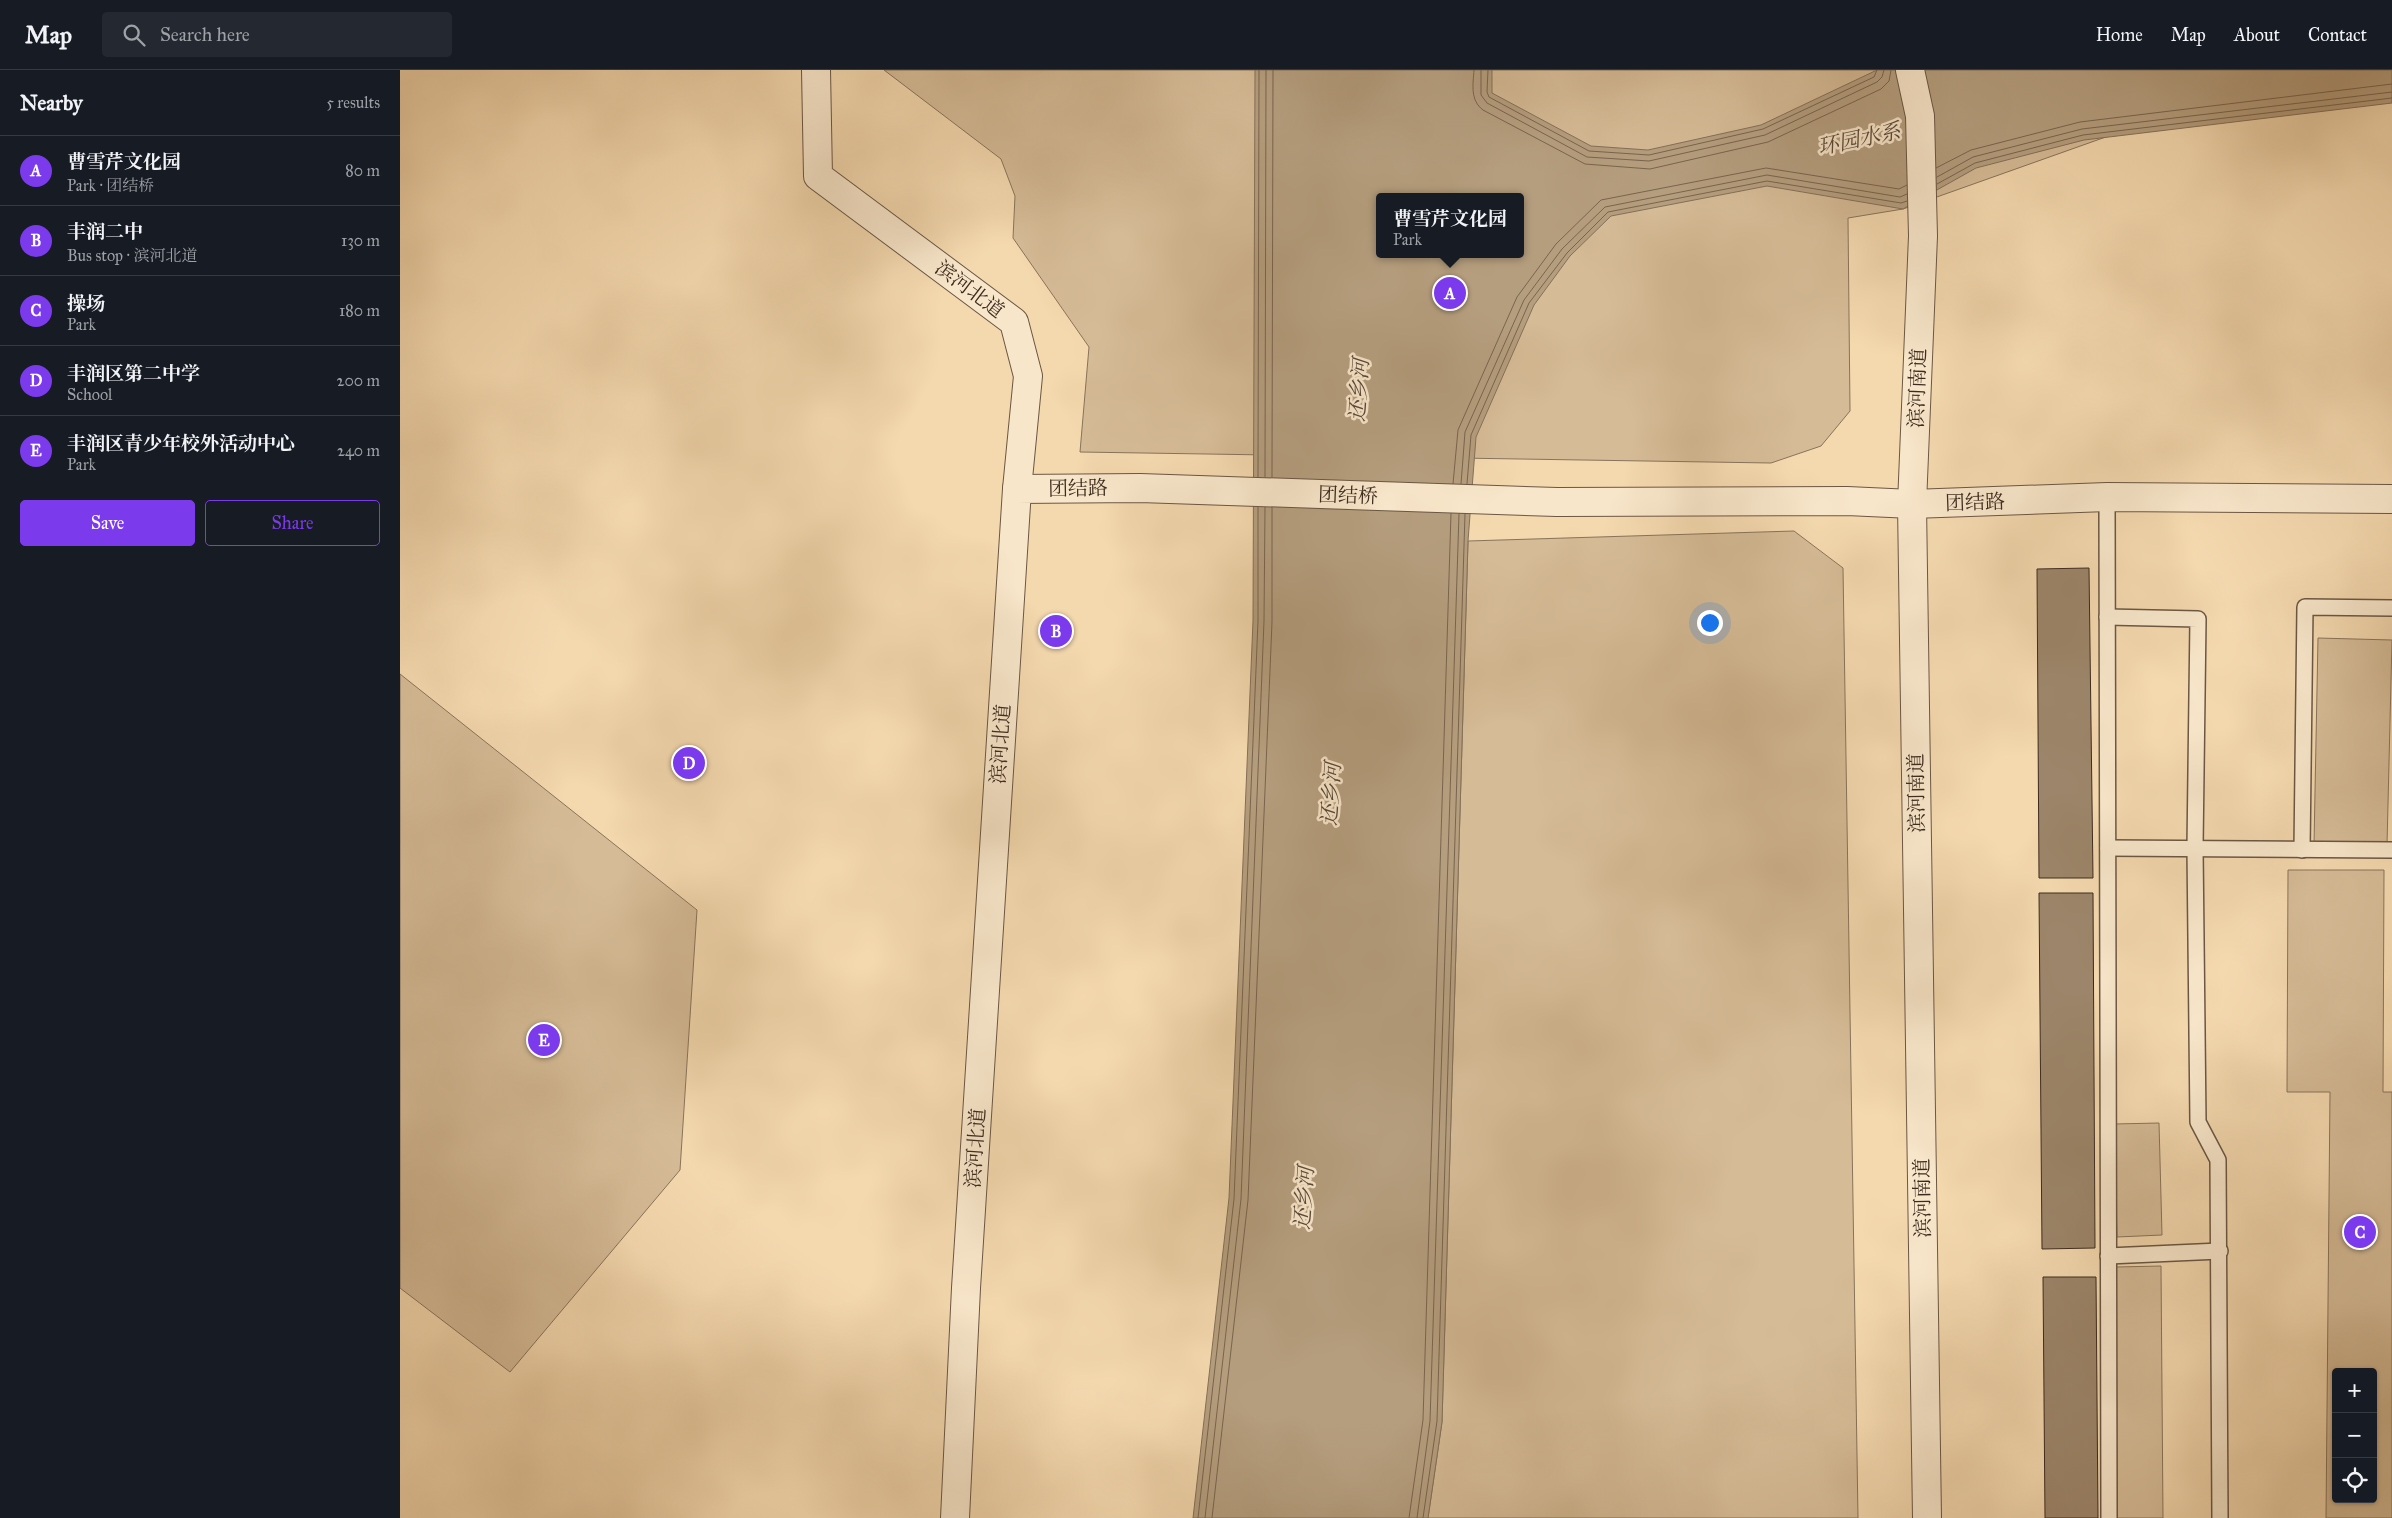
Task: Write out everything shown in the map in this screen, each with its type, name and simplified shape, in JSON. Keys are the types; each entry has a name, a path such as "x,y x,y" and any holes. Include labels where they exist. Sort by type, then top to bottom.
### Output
{"street":[{"name":"滨河北道","path":"816,70 818,176 1014,322 1028,376 1017,489 966,1288 955,1518"},
{"name":"滨河南道","path":"1910,70 1920,116 1923,236 1912,504 1927,1518"},
{"name":"团结路","path":"1017,489 1140,488"},
{"name":"团结桥","path":"1140,488 1557,502"},
{"name":"团结路","path":"1557,502 1847,501 1912,504 2107,497 2392,500"}],"lane":[{"path":"2107,497 2108,1518"},
{"path":"2302,850 2305,607 2392,608"},
{"path":"2107,618 2198,619 2194,848 2198,1122 2218,1160 2220,1518"},
{"path":"2108,848 2392,850"},
{"path":"2108,1256 2220,1251"}],"shaded area":[{"path":"884,70 2392,70 2392,101 2148,122 1903,209 1848,218 1850,411 1821,446 1771,463 1080,452 1089,347 1013,238 1015,196 1001,159"},
{"path":"1794,531 1843,568 1858,1518 1428,1518 1442,1422 1468,541"},
{"path":"2318,638 2392,640 2387,845 2314,844"},
{"path":"400,674 697,910 680,1170 510,1372 400,1288"},
{"path":"2288,870 2384,870 2383,1092 2392,1092 2392,1518 2326,1518 2330,1092 2287,1092"},
{"path":"2159,1123 2162,1235 2117,1237 2114,1124"},
{"path":"2161,1266 2163,1518 2117,1518 2116,1267"}],"water":[{"path":"1255,70 1492,70 1492,93 1591,146 1648,150 1761,125 1877,70 2392,70 2392,103 2084,140 1976,168 1903,209 1767,186 1611,216 1570,256 1534,305 1476,437 1468,541 1442,1422 1428,1518 1193,1518 1229,1198 1253,621"}],"building":[{"path":"2089,568 2093,878 2039,878 2037,569"},
{"path":"2039,893 2093,893 2095,1248 2042,1249"},
{"path":"2043,1277 2096,1277 2098,1518 2045,1518"}],"place":[{"name":"曹雪芹文化园","path":"1450,293"},
{"name":"丰润二中","path":"1056,631"},
{"name":"丰润区第二中学","path":"689,763"},
{"name":"丰润区青少年校外活动中心","path":"544,1040"},
{"name":"操场","path":"2360,1232"}],"water label":[{"name":"环园水系","path":"1859,139"},
{"name":"还乡河","path":"1359,390"},
{"name":"还乡河","path":"1331,794"},
{"name":"还乡河","path":"1304,1198"}]}
